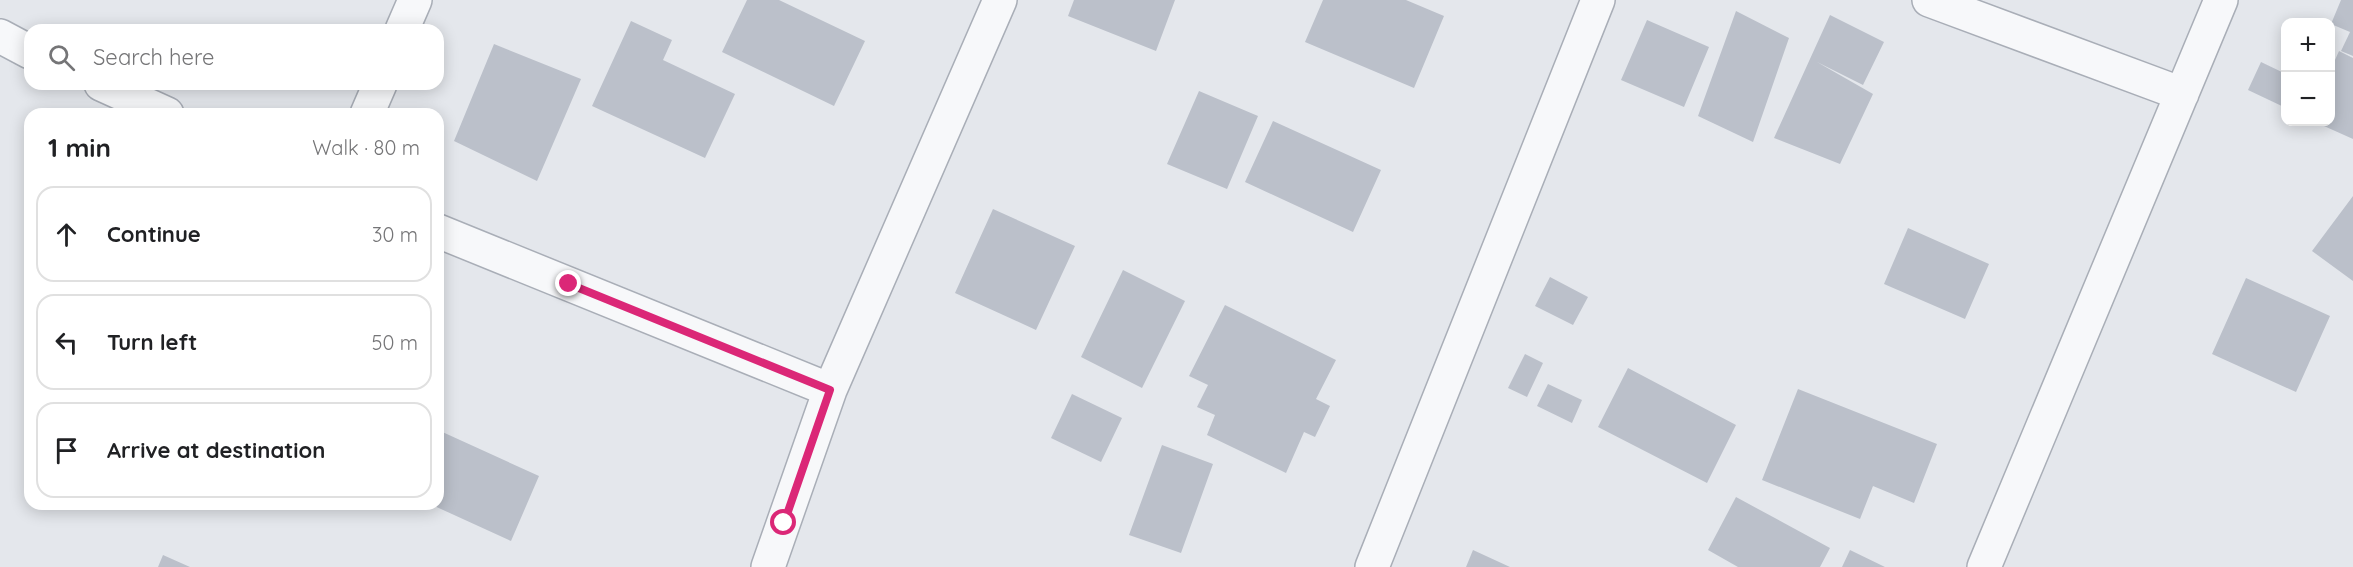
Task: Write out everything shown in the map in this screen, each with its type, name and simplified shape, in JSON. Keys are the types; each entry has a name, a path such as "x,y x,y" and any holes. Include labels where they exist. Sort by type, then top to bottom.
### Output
{"street":[{"path":"405,24 415,0"},
{"path":"768,567 830,390 1000,0"},
{"path":"1372,567 1598,0"},
{"path":"1929,0 2182,94"},
{"path":"1984,567 2221,0"},
{"path":"0,36 24,49"},
{"path":"113,90 154,108"},
{"path":"370,108 377,90"},
{"path":"444,233 830,390"}],"building":[{"path":"747,0 779,0 865,41 834,106 722,52"},
{"path":"1074,0 1175,0 1156,51 1068,16"},
{"path":"1323,0 1406,0 1444,16 1414,88 1305,42"},
{"path":"2341,0 2353,0 2353,56 2341,51 2350,32 2335,26 2334,18"},
{"path":"1736,11 1789,38 1753,142 1698,116"},
{"path":"1830,15 1884,42 1863,85 1817,62 1873,94 1840,164 1774,138"},
{"path":"1647,20 1709,47 1684,107 1621,80"},
{"path":"631,21 672,40 663,60 735,94 705,158 592,106"},
{"path":"494,44 581,79 537,181 454,141"},
{"path":"2339,51 2353,58 2353,139 2324,126 2335,126 2335,60"},
{"path":"2261,62 2281,72 2281,106 2248,90"},
{"path":"1199,91 1258,116 1227,189 1167,164"},
{"path":"1273,121 1381,170 1353,232 1245,182"},
{"path":"2353,196 2353,281 2312,251"},
{"path":"993,209 1075,246 1036,330 955,293"},
{"path":"1908,228 1989,264 1965,319 1884,284"},
{"path":"1123,270 1185,301 1142,388 1081,357"},
{"path":"1550,277 1588,297 1573,325 1535,306"},
{"path":"2246,278 2330,316 2296,392 2212,354"},
{"path":"1225,305 1336,360 1316,399 1330,406 1315,437 1304,432 1286,473 1207,435 1215,415 1197,407 1208,385 1189,376"},
{"path":"1525,354 1543,363 1527,397 1508,388"},
{"path":"1628,368 1736,425 1707,483 1598,427"},
{"path":"1548,384 1582,400 1572,423 1537,406"},
{"path":"1798,389 1937,444 1914,503 1873,486 1860,519 1762,480"},
{"path":"1072,394 1122,418 1101,462 1051,438"},
{"path":"444,433 539,476 511,541 443,510"},
{"path":"1162,445 1213,464 1181,553 1129,535"},
{"path":"1736,497 1830,548 1820,567 1738,567 1708,550"},
{"path":"1473,550 1510,567 1466,567"},
{"path":"1850,550 1885,567 1842,567"},
{"path":"163,555 190,567 158,567"}],"route":[{"path":"569,284 830,390 784,523"}]}
